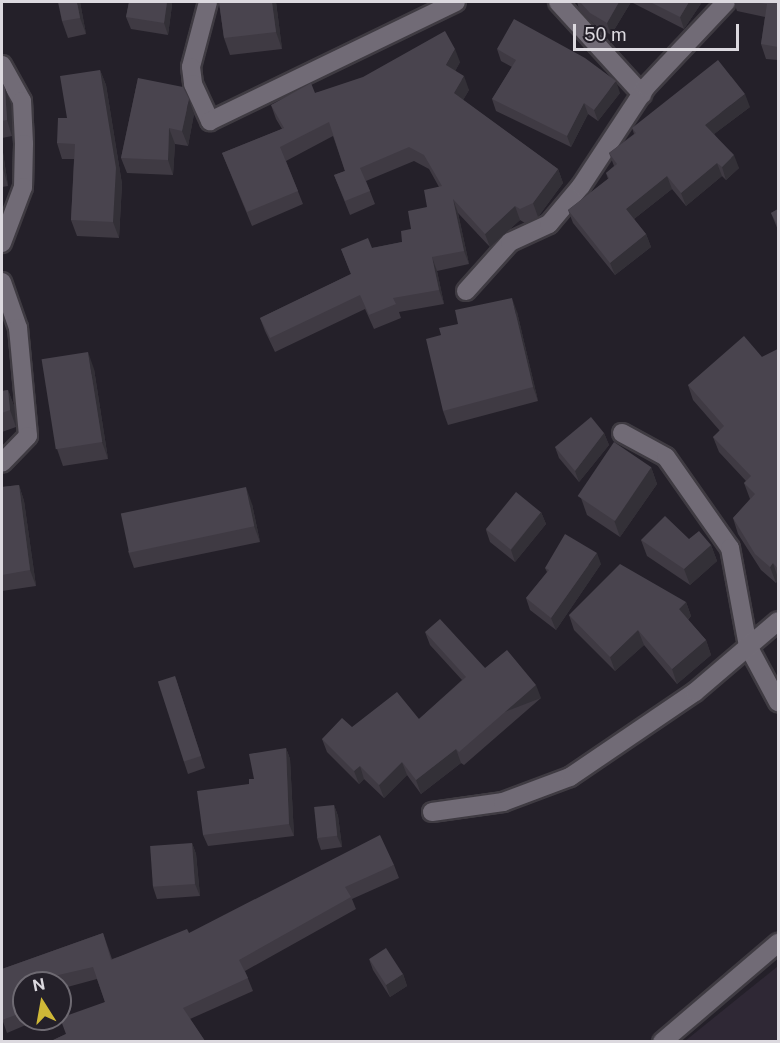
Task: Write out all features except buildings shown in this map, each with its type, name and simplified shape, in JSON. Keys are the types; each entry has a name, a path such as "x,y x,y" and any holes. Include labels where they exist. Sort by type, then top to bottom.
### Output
{"street":[{"path":"208,2 191,67 193,84 210,121 456,2"},
{"path":"558,2 642,94"},
{"path":"466,291 510,242 549,224 581,186 642,94 726,2"},
{"path":"2,65 22,101 24,144 23,187 2,243"},
{"path":"2,282 18,328 28,436 2,463"},
{"path":"622,433 666,457 730,548 748,646 778,702"},
{"path":"432,812 503,802 570,777 695,692 778,621"},
{"path":"662,1041 778,943"}],"shaded area":[{"path":"778,966 778,1041 685,1041"}]}
